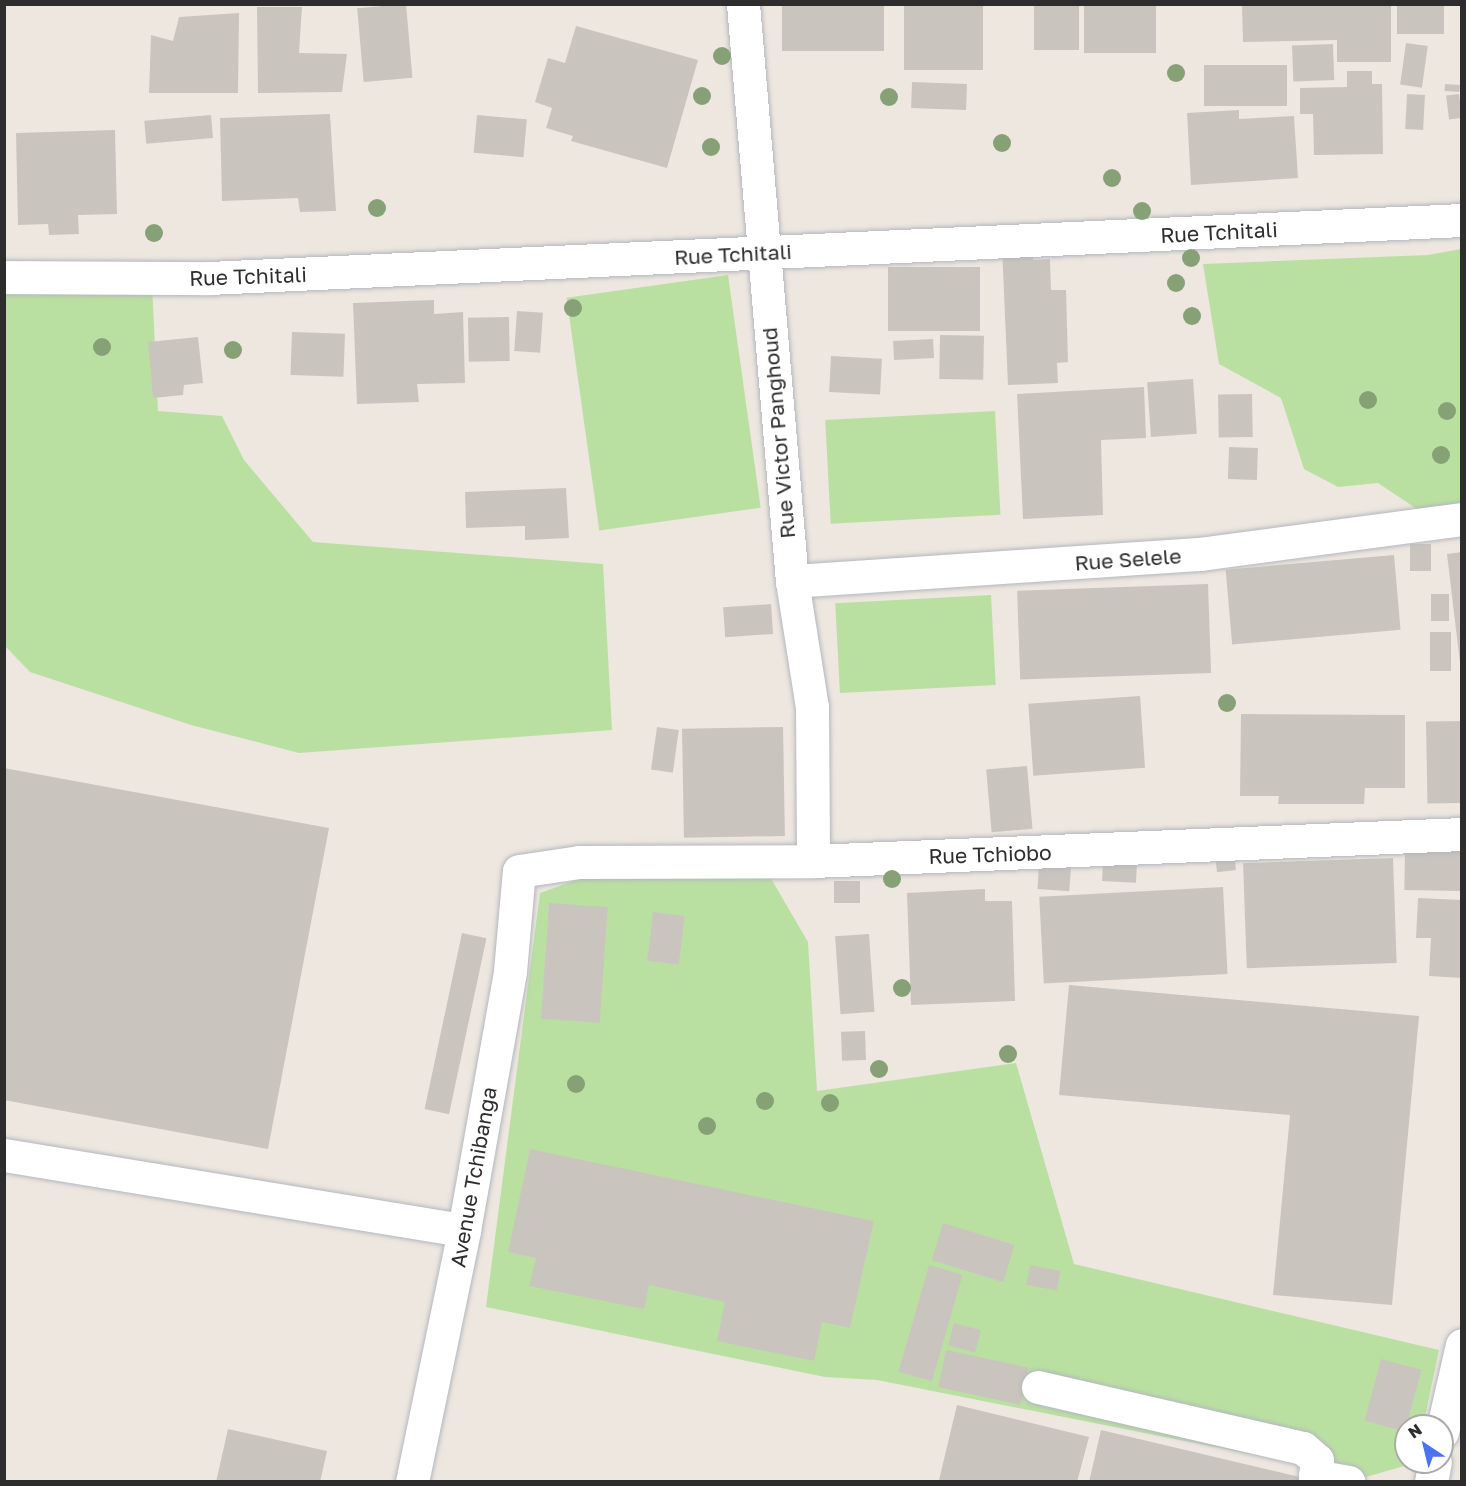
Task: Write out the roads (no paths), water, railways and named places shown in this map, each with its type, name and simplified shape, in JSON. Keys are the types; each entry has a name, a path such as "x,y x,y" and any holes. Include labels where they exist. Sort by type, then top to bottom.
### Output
{"street":[{"name":"Rue Victor Panghoud","path":"743,4 761,253 792,581 813,707 813,861"},
{"name":"Rue Tchitali","path":"4,277 209,278 1461,220"},
{"name":"Rue Selele","path":"792,581 1200,554 1461,519"},
{"name":"Rue Tchiobo","path":"519,871 579,862 813,861 1461,834"},
{"name":"Avenue Tchibanga","path":"412,1482 464,1230 510,970 519,871"},
{"path":"4,1155 464,1230"},
{"path":"1446,1414 1461,1346"},
{"path":"1038,1387 1303,1448 1317,1460 1315,1476 1348,1482"}]}
